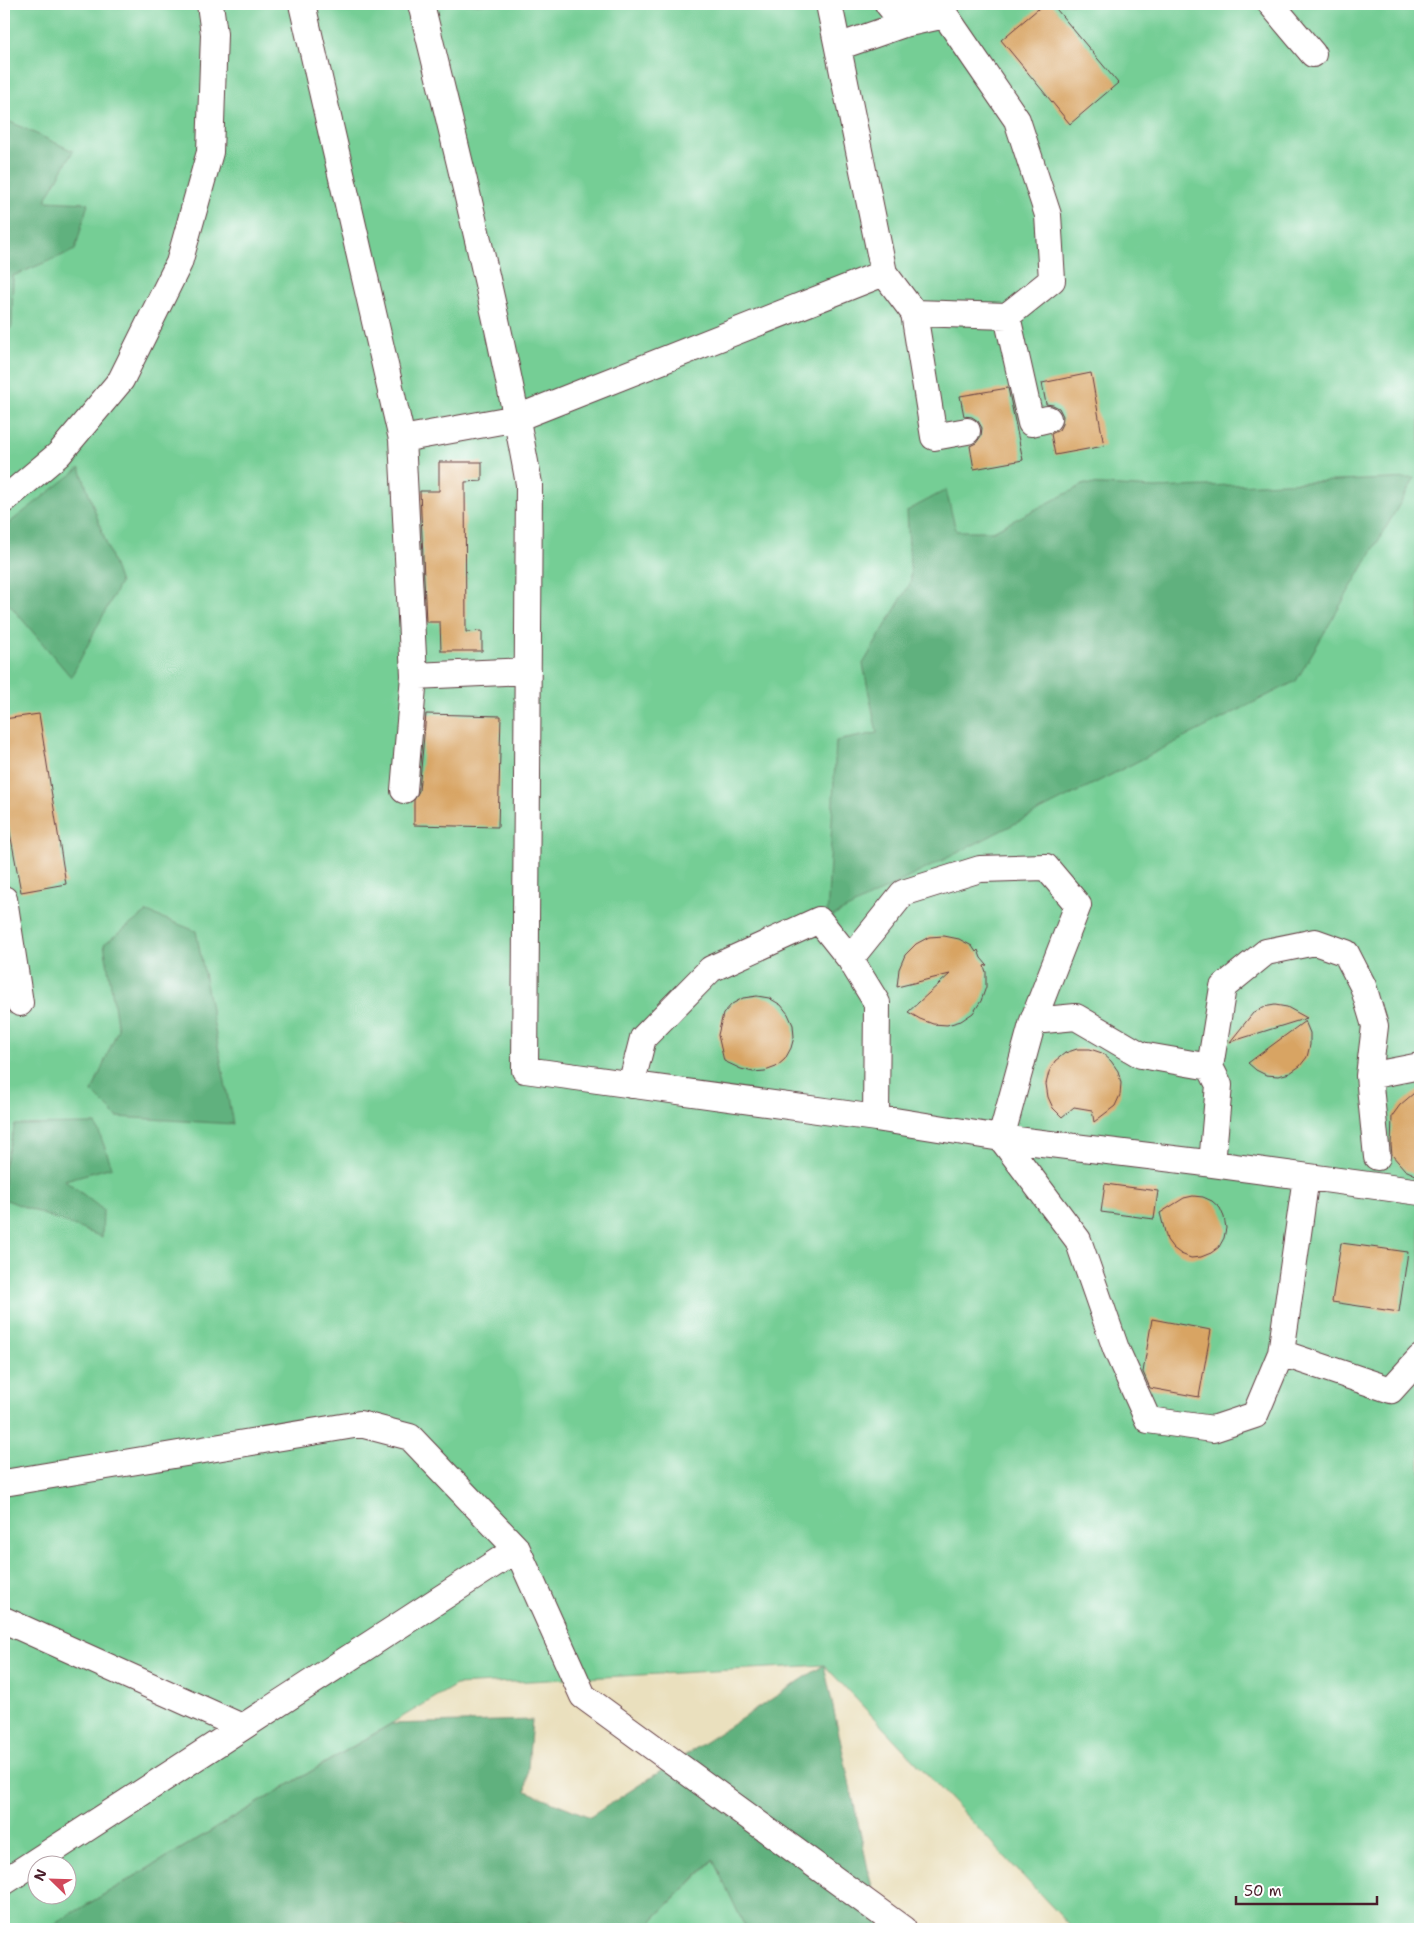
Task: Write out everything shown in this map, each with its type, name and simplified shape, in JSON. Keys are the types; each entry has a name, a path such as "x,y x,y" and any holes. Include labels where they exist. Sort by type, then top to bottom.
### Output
{"street":[{"path":"4,500 59,454 121,380 179,263 210,152 214,34 210,4"},
{"path":"302,4 402,439 414,676 404,790"},
{"path":"421,4 468,200 517,418 529,484 524,1070 876,1118 1001,1138 1420,1192"},
{"path":"829,4 884,273 914,313 934,437 967,431"},
{"path":"888,4 904,24"},
{"path":"1270,4 1313,54"},
{"path":"838,47 944,9 1017,120 1048,215 1052,280 1007,316 914,313"},
{"path":"402,439 517,418 884,273"},
{"path":"1007,316 1031,423 1048,420"},
{"path":"414,676 528,671"},
{"path":"850,959 903,893 980,869 1046,867 1078,905 1033,1021 1001,1138"},
{"path":"4,898 20,1003"},
{"path":"631,1084 643,1038 711,969 819,920 850,959 877,1003 876,1118"},
{"path":"1212,1164 1219,1085 1210,1067 1223,987 1266,952 1314,942 1346,952 1363,986 1375,1026 1369,1076 1378,1157"},
{"path":"1033,1021 1076,1017 1141,1055 1210,1067"},
{"path":"1369,1076 1420,1066"},
{"path":"1001,1138 1078,1240 1116,1349 1148,1420 1213,1429 1255,1415 1280,1353 1306,1177"},
{"path":"1280,1353 1391,1390 1420,1358"},
{"path":"4,1482 360,1424 410,1437 517,1549 583,1696 903,1929"},
{"path":"4,1882 517,1549"},
{"path":"4,1620 242,1727"}],"green space":[{"path":"4,4 1420,4 1420,1929 1073,1929 824,1665 456,1685 46,1929 4,1929"},
{"path":"4,119 73,151 45,201 88,203 75,250 13,276 12,327 4,334"},
{"path":"80,468 120,583 71,677 4,598 4,527"},
{"path":"1415,478 1296,681 827,919 836,741 877,733 863,664 911,582 907,511 946,490 956,531 993,531 1085,484 1155,488"},
{"path":"147,912 196,931 233,1124 117,1117 92,1092 118,1029 104,944"},
{"path":"96,1124 112,1167 65,1180 103,1210 102,1237 4,1199 4,1166 15,1125"},
{"path":"824,1665 881,1929 746,1929 713,1860 643,1929 535,1929 528,1922 531,1929 46,1929 391,1724 532,1720 526,1791 590,1817"},
{"path":"714,1860 746,1929 643,1929"}],"building":[{"path":"1044,4 1052,4 1118,83 1070,124 1001,40"},
{"path":"1091,373 1104,446 1055,455 1051,434 1059,430 1063,416 1059,408 1046,404 1042,383"},
{"path":"1008,388 1023,460 974,469 970,446 976,443 981,436 982,428 978,421 972,417 964,416 960,396"},
{"path":"439,462 482,462 482,481 465,482 466,632 482,631 482,651 441,651 440,622 426,622 420,491 439,491"},
{"path":"39,714 66,884 21,892 4,800 4,719"},
{"path":"426,714 501,716 498,827 414,825 414,800 419,791"},
{"path":"944,936 959,939 972,946 976,952 978,950 981,958 987,965 984,966 986,987 981,1001 973,1013 961,1021 947,1025 933,1024 908,1012 950,974 897,987 899,969 905,955 916,944 929,937"},
{"path":"757,996 769,998 781,1005 793,1025 794,1037 785,1059 776,1067 765,1071 753,1072 724,1061 718,1035 723,1014 732,1004 743,998"},
{"path":"1275,1005 1287,1007 1307,1018 1230,1042 1253,1013 1263,1007"},
{"path":"1305,1021 1310,1033 1310,1045 1307,1057 1300,1066 1290,1073 1278,1076 1266,1075 1248,1063"},
{"path":"1077,1049 1090,1049 1102,1053 1118,1071 1121,1083 1120,1095 1115,1106 1094,1122 1092,1110 1074,1107 1062,1117 1053,1108 1048,1097 1046,1084 1049,1072 1055,1061 1065,1053"},
{"path":"1420,1088 1420,1177 1405,1170 1392,1155 1391,1145 1392,1116 1400,1105"},
{"path":"1105,1184 1158,1191 1154,1219 1101,1212"},
{"path":"1193,1196 1203,1197 1212,1201 1220,1208 1226,1228 1224,1238 1219,1247 1201,1257 1191,1258 1173,1248 1167,1240 1160,1213 1184,1198"},
{"path":"1341,1243 1408,1252 1399,1312 1332,1302"},
{"path":"1152,1319 1211,1330 1199,1397 1150,1388 1143,1372"}]}
